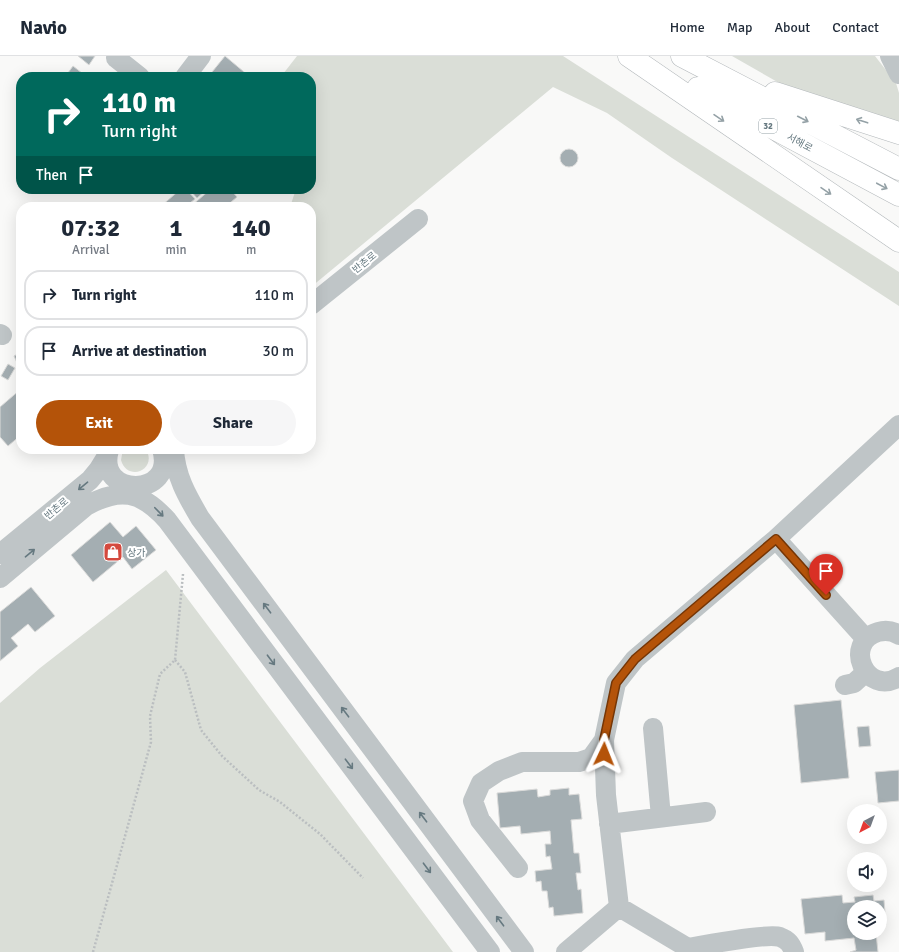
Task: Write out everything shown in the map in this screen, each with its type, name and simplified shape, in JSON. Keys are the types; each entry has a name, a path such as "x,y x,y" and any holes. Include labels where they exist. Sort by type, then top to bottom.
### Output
{"highway":[{"path":"629,56 899,241"},
{"name":"서해로","path":"637,56 899,195"},
{"name":"32","path":"682,56 899,169"},
{"path":"714,73 899,133"}],"street":[{"path":"118,56 116,58 134,72"},
{"path":"189,72 201,56"},
{"path":"890,56 899,74"},
{"name":"반촌로","path":"316,301 418,219"},
{"path":"619,907 609,824 604,740 616,683 635,659 776,539 899,425"},
{"name":"반촌로","path":"0,554 90,480 107,454"},
{"path":"108,454 111,472 124,489 150,503 166,520 490,952"},
{"path":"174,454 174,461 180,482 200,518"},
{"path":"162,458 200,518 524,952"},
{"path":"124,489 129,486 145,486 156,478 162,458"},
{"name":"반촌로","path":"0,578 86,506 124,489"},
{"path":"776,539 866,639"},
{"path":"898,679 880,681 872,678 861,664 860,655 866,639 872,634 880,631 888,631 899,635"},
{"path":"845,685 854,683 866,672"},
{"path":"653,728 661,818"},
{"path":"518,868 480,820 473,801 481,783 499,771 522,762 579,762 592,758 604,740"},
{"path":"609,824 706,812"},
{"path":"619,907 690,950 744,939 778,936 790,944 794,952"},
{"path":"566,952 619,907"}],"path":[{"path":"93,952 150,742 150,716 160,674 175,660 184,567"},
{"path":"175,660 185,672 201,730 222,756 259,790 280,802 320,834 363,878"}],"shaded area":[{"path":"297,56 563,56 899,272 899,306 672,158 607,113 553,87 316,283 316,202 292,202 294,194 316,194 316,72 285,72"},
{"path":"732,56 875,56 896,83 899,93 899,126 781,84"},
{"path":"122,454 148,454 149,457 145,468 135,472 129,471 124,467 121,460"},
{"path":"166,570 453,952 0,952 0,703 40,668"}],"building":[{"path":"78,56 95,56 89,65"},
{"path":"225,56 244,72 212,72"},
{"path":"73,66 81,72 69,72"},
{"path":"569,149 575,152 578,158 575,164 569,167 563,164 560,158 563,152"},
{"path":"175,194 190,194 195,199 191,202 166,202"},
{"path":"193,194 201,194 197,198"},
{"path":"205,194 234,194 237,197 231,202 196,202"},
{"path":"8,364 15,368 8,380 1,376"},
{"path":"16,393 16,439 8,446 0,437 0,407"},
{"name":"상가","path":"110,522 123,537 136,526 156,550 132,569 123,557 93,582 71,555"},
{"path":"31,587 55,616 35,632 28,624 11,638 18,646 0,661 0,612"},
{"path":"841,700 849,778 801,783 794,705"},
{"path":"869,726 871,746 859,747 857,727"},
{"path":"899,770 899,801 878,803 875,772"},
{"path":"569,788 569,795 579,794 582,819 571,820 574,853 579,853 581,873 576,873 578,890 581,889 583,913 554,916 553,907 549,908 547,891 542,891 541,881 536,882 535,871 552,869 550,856 546,857 545,844 551,844 550,831 521,834 520,826 500,828 497,793 537,789 538,797 550,795 550,790"},
{"path":"842,895 843,903 847,903 847,939 825,941 825,932 805,934 801,899"},
{"path":"873,895 874,900 855,900 854,897"},
{"path":"854,940 877,940 878,952 850,952 856,950"}],"place":[{"name":"상가","path":"113,552"}],"route":[{"path":"604,754 604,740 616,683 635,659 776,539 826,595"}]}
